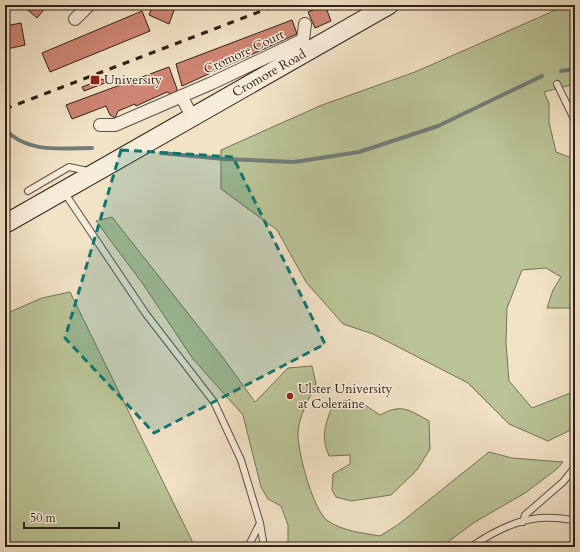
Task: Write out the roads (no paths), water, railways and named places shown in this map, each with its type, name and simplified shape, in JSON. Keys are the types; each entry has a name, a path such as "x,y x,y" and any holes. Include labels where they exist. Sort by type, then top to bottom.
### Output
{"main road":[{"name":"Cromore Road","path":"95,172 193,118 388,5"},
{"path":"5,224 64,192 95,172"}],"street":[{"path":"75,19 89,5"},
{"name":"Cromore Court","path":"100,125 115,125 303,40 305,24"},
{"path":"181,96 193,118"}],"lane":[{"path":"557,84 575,122"},
{"path":"28,190 69,167 95,172"},
{"path":"64,192 146,314 214,402 241,460 260,523 264,547"},
{"path":"523,522 525,515 563,482 575,467"},
{"path":"471,547 492,532 523,522 540,518 575,520"},
{"path":"248,547 260,523"}],"waterway":[{"path":"561,71 575,69"},
{"path":"161,153 224,159 294,162 359,152 438,126 542,76"},
{"path":"5,129 24,143 35,146 58,149 92,148"}],"railway":[{"path":"5,109 277,5"}],"place":[{"name":"University","path":"95,80"},
{"name":"Ulster University at Coleraine","path":"290,396"}]}
